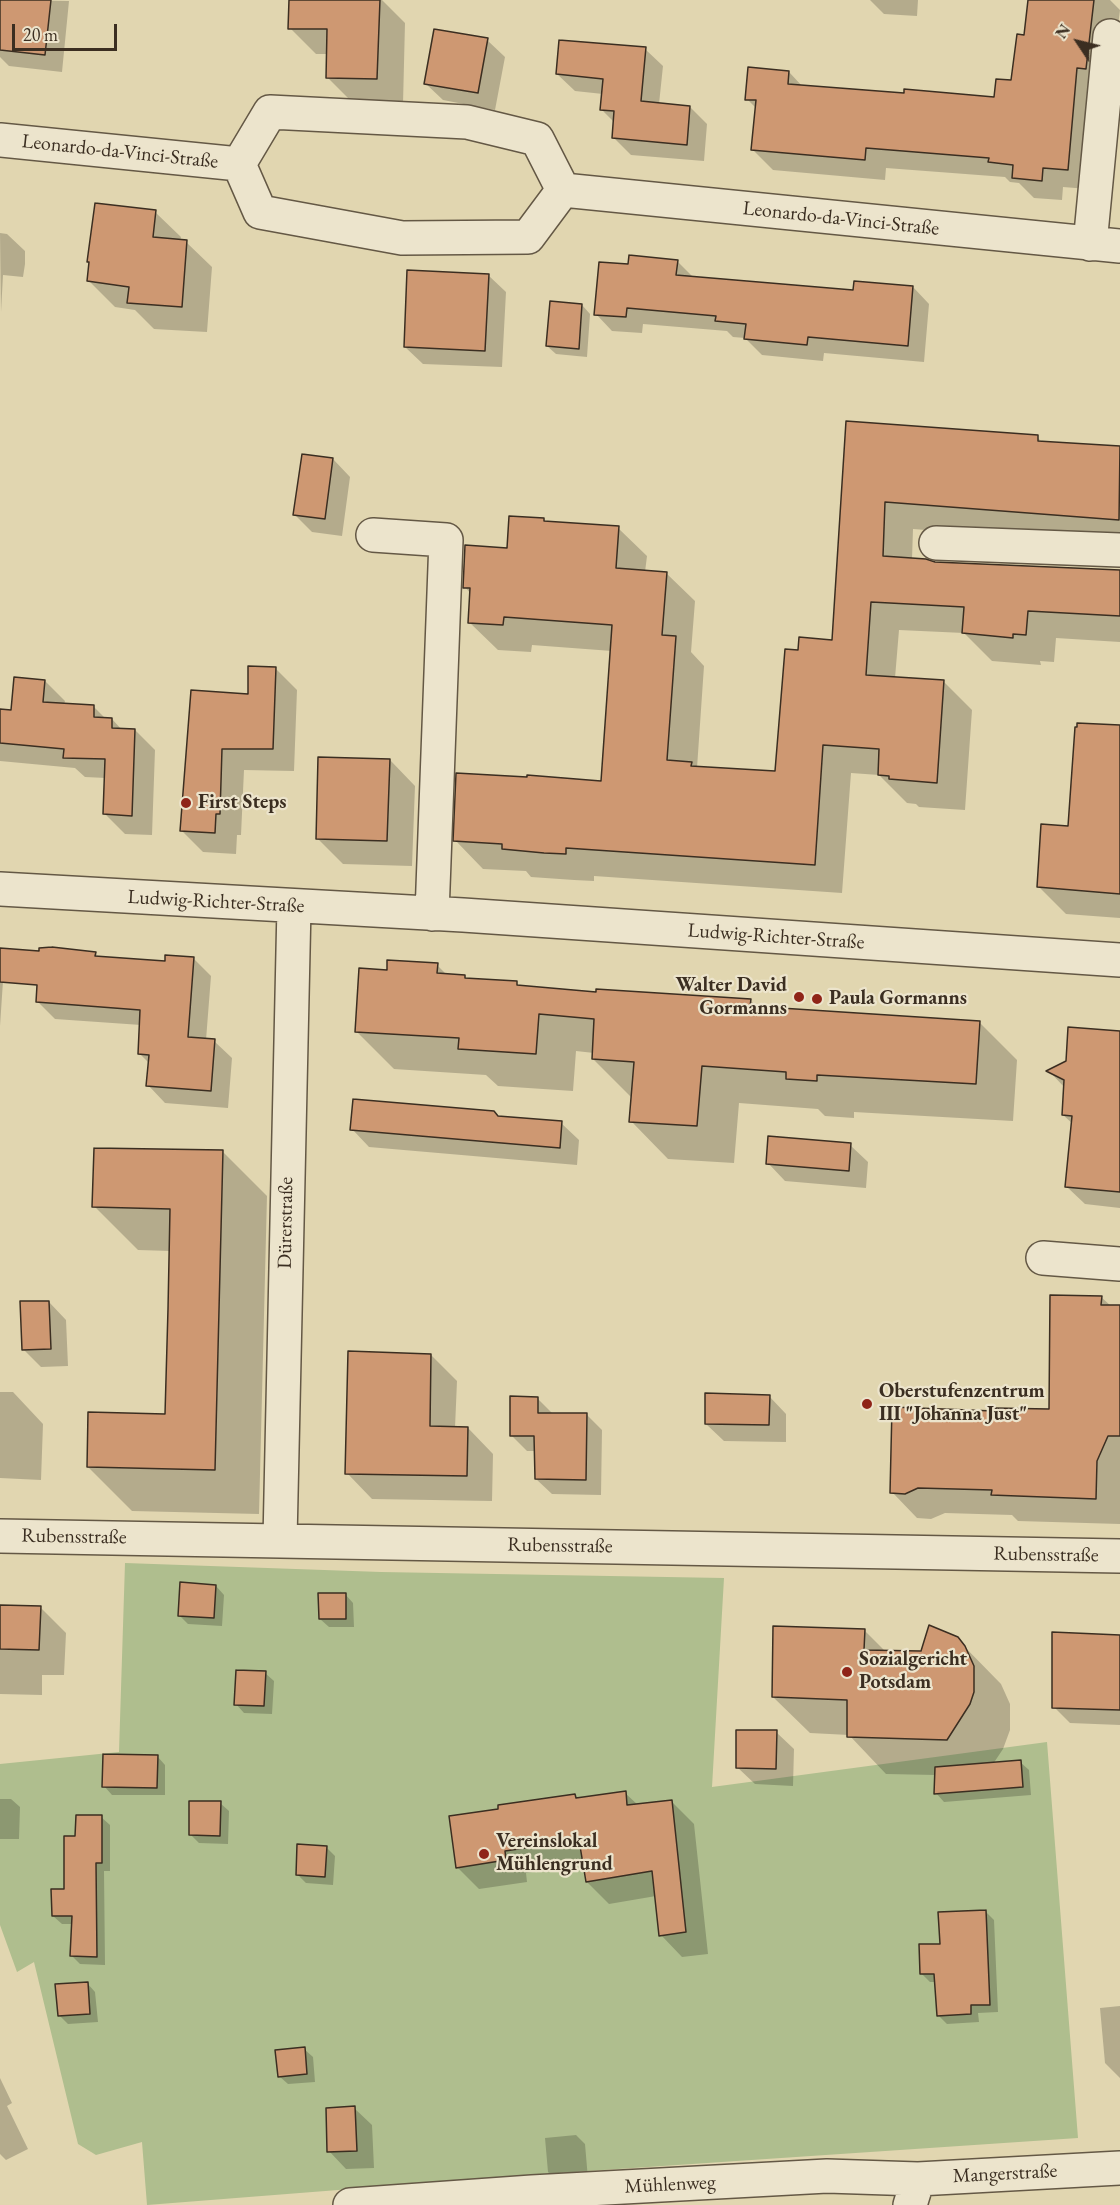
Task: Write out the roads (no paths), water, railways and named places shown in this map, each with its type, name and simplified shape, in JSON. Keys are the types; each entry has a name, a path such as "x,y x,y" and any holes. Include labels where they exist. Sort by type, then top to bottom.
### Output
{"street":[{"path":"1105,245 1110,36"},
{"name":"Leonardo-da-Vinci-Straße","path":"239,164 270,112 466,122 537,139 563,190"},
{"name":"Leonardo-da-Vinci-Straße","path":"0,140 239,164"},
{"name":"Leonardo-da-Vinci-Straße","path":"239,164 260,212 402,238 528,237 563,190"},
{"name":"Leonardo-da-Vinci-Straße","path":"563,190 1105,245"},
{"path":"373,535 446,540 432,914"},
{"path":"936,543 1120,550"},
{"name":"Ludwig-Richter-Straße","path":"0,889 432,914 1120,960"},
{"name":"Dürerstraße","path":"280,1540 294,906"},
{"path":"1042,1258 1120,1263"},
{"name":"Rubensstraße","path":"0,1536 1120,1557"},
{"name":"Mangerstraße","path":"914,2192 1120,2168"},
{"name":"Mühlenweg","path":"350,2205 827,2176 914,2192"}],"place":[{"name":"First Steps","path":"186,803"},
{"name":"Walter David Gormanns","path":"799,997"},
{"name":"Paula Gormanns","path":"817,999"},
{"name":"Oberstufenzentrum III \"Johanna Just\"","path":"867,1404"},
{"name":"Sozialgericht Potsdam","path":"847,1672"},
{"name":"Vereinslokal Mühlengrund","path":"484,1854"}]}
